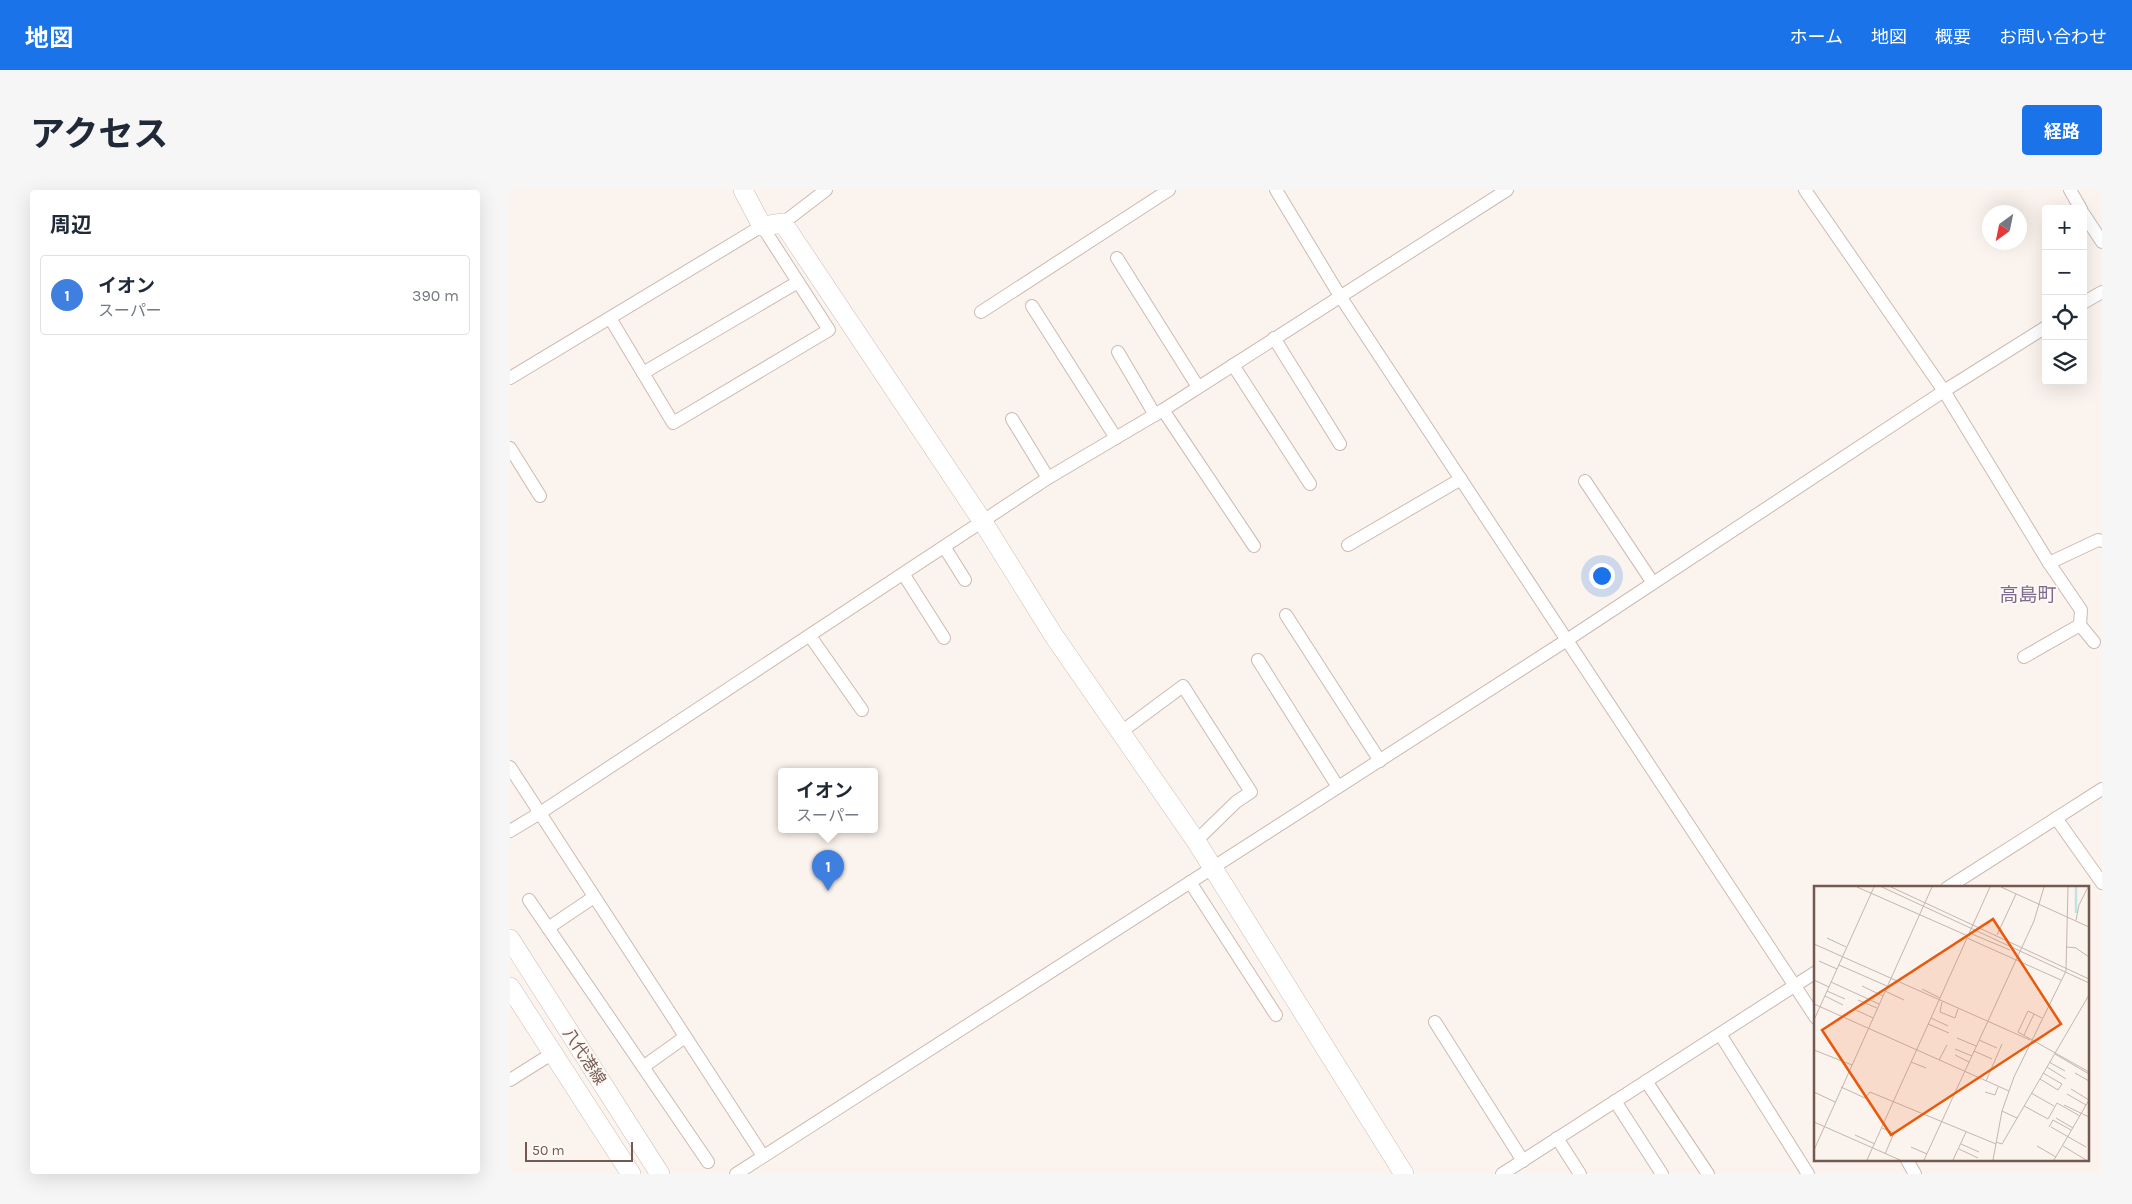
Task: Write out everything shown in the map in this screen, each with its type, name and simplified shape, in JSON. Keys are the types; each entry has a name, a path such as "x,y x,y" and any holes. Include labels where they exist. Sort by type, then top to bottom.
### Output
{"street":[{"path":"610,318 673,423 829,330 762,226 743,190"},
{"path":"510,378 762,226 783,223 826,190"},
{"path":"981,312 1169,190"},
{"path":"1276,190 1340,296 1814,1015"},
{"path":"510,831 904,575 1048,478 1159,412 1507,190"},
{"path":"1805,190 1944,391 2049,563 2081,610 2080,625 2094,642"},
{"path":"2070,190 2079,205"},
{"path":"2087,219 2102,242"},
{"path":"783,223 983,522 1054,636 1213,867 1404,1174"},
{"path":"1117,258 1198,387"},
{"path":"643,373 798,282"},
{"path":"2087,301 2102,292"},
{"path":"1032,306 1116,438"},
{"path":"744,1172 763,1156 1380,761 1944,391 2042,330"},
{"path":"1274,338 1340,444"},
{"path":"1118,352 1254,546"},
{"path":"1233,365 1310,484"},
{"path":"1012,419 1048,478"},
{"path":"510,448 540,496"},
{"path":"1348,545 1460,479"},
{"path":"1585,481 1653,583"},
{"path":"2049,563 2098,540 2102,541"},
{"path":"945,548 965,580"},
{"path":"904,575 944,638"},
{"path":"1286,615 1380,761"},
{"path":"2024,658 2080,625"},
{"path":"810,636 862,710"},
{"path":"1258,660 1338,787"},
{"path":"1121,732 1183,686 1252,792 1236,802 1196,841"},
{"path":"510,767 763,1156"},
{"path":"1950,886 2102,789"},
{"path":"2056,818 2102,883"},
{"path":"1190,882 1276,1015"},
{"path":"548,928 594,897"},
{"path":"529,900 708,1162"},
{"name":"八代港線","path":"510,939 660,1174"},
{"path":"1502,1174 1814,973"},
{"name":"八代港線","path":"510,987 632,1174"},
{"path":"1435,1022 1523,1161"},
{"path":"1720,1034 1808,1174"},
{"path":"644,1068 685,1037"},
{"path":"510,1080 553,1053"},
{"path":"1646,1081 1708,1174"},
{"path":"1615,1101 1662,1174"},
{"path":"1557,1138 1580,1174"},
{"path":"1908,1162 1916,1174"}],"place":[{"name":"イオン","path":"828,891"}],"district":[{"name":"高島町","path":"2028,594"}]}
